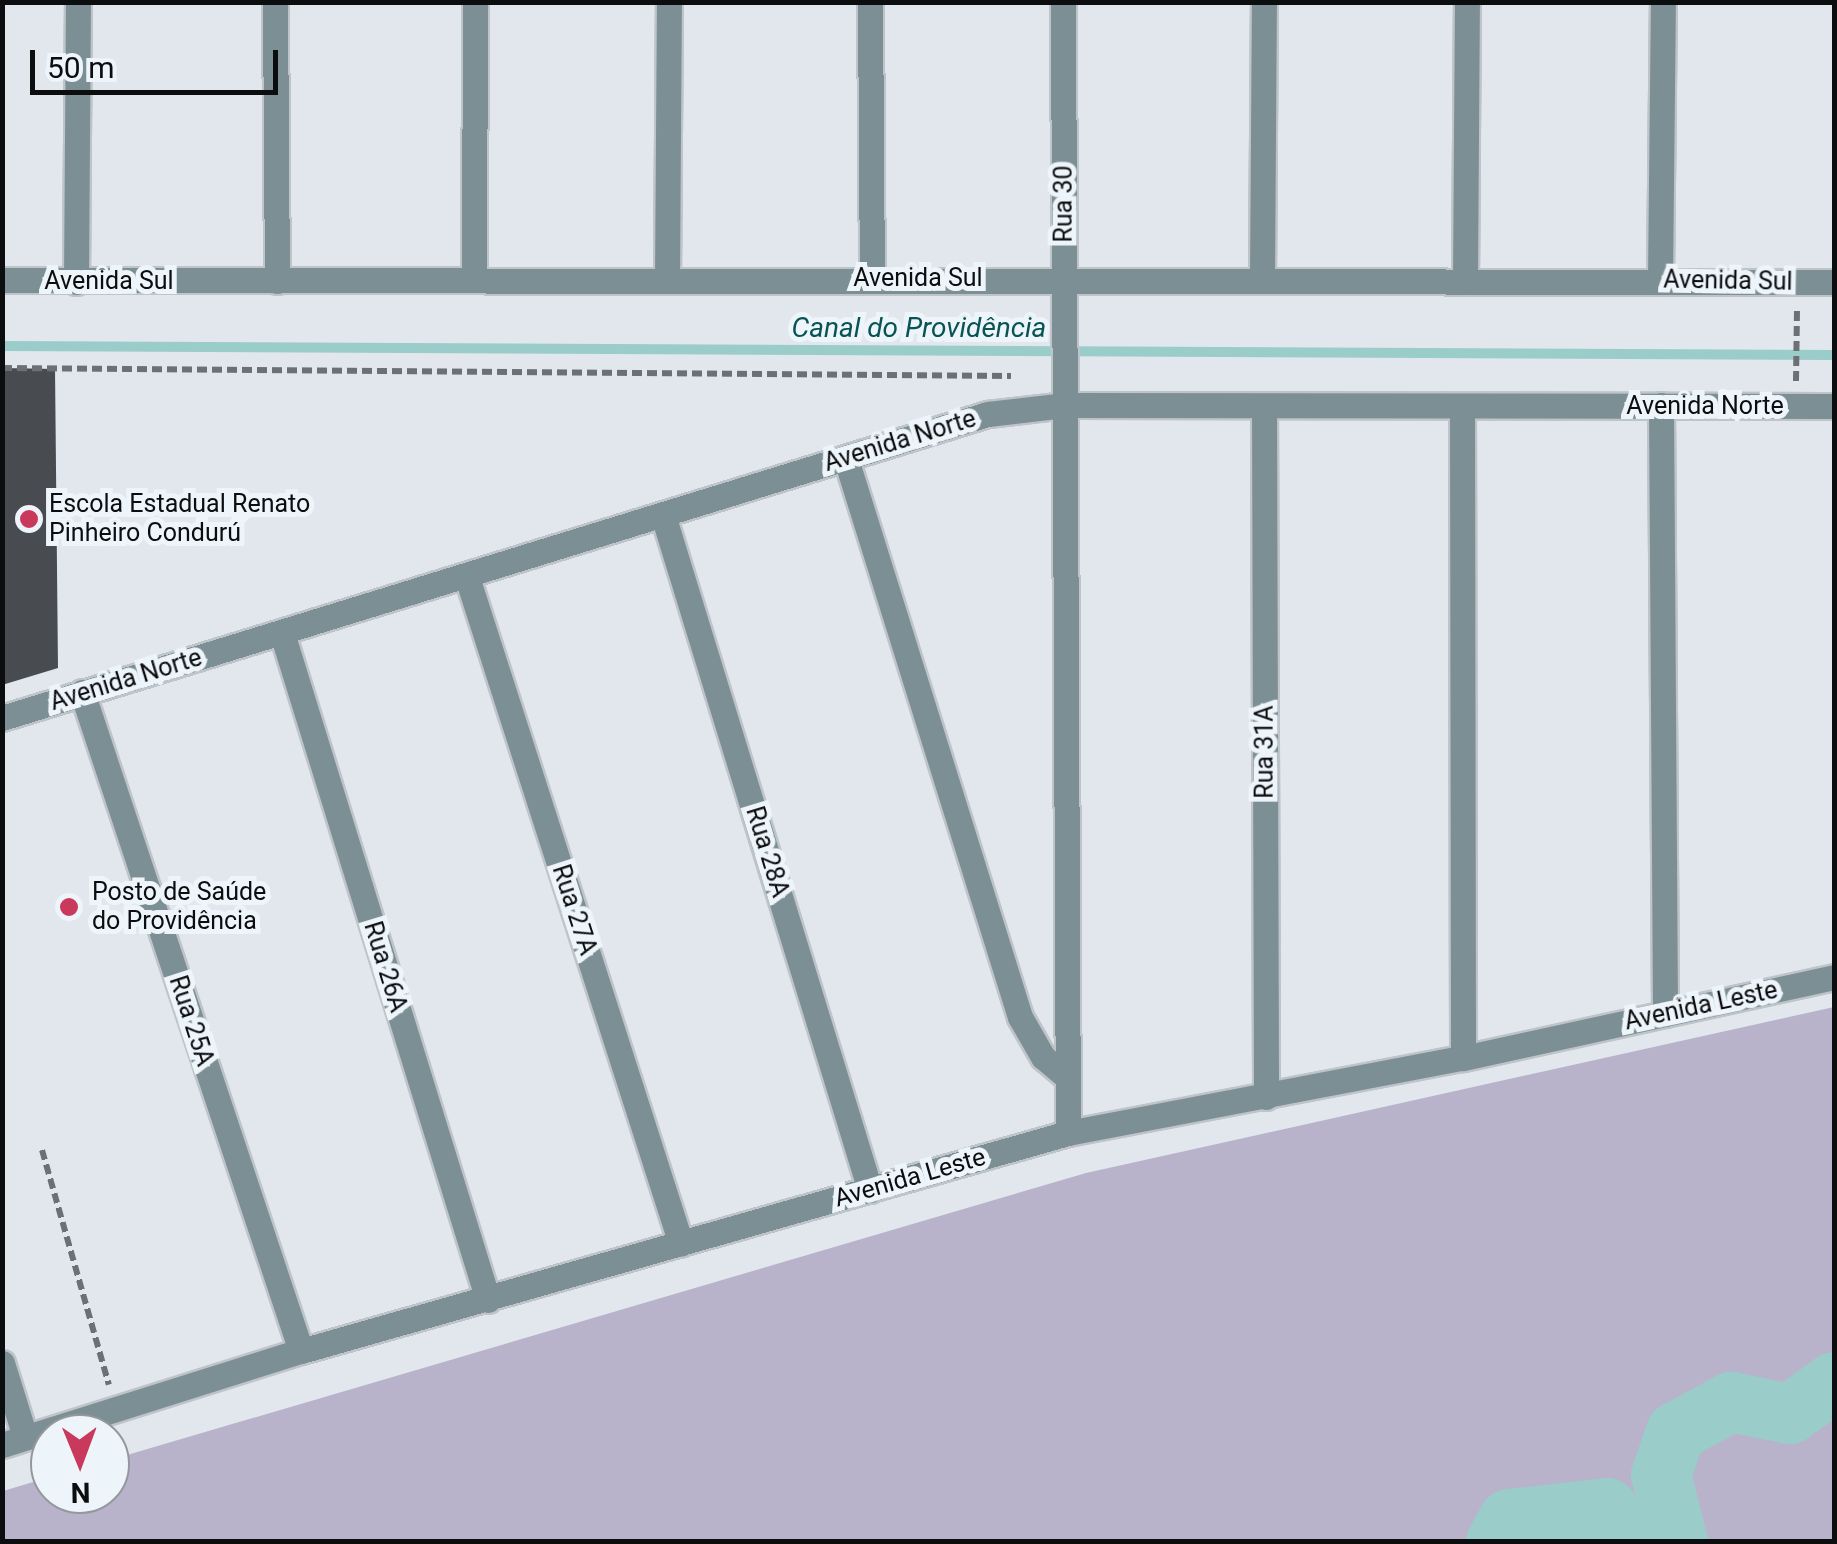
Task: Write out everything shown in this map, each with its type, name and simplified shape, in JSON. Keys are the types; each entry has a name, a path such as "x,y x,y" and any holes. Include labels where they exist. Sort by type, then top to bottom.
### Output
{"street":[{"path":"76,282 78,2"},
{"path":"276,2 277,281"},
{"path":"474,278 475,2"},
{"path":"668,278 669,2"},
{"path":"870,2 872,278"},
{"name":"Rua 30","path":"1063,2 1068,1133"},
{"path":"1262,278 1264,2"},
{"path":"1465,280 1467,2"},
{"path":"1660,280 1663,2"},
{"name":"Avenida Sul","path":"2,280 872,278 1064,287 1262,278 1834,282"},
{"name":"Avenida Norte","path":"2,718 988,414 1066,397 1264,406 1834,406"},
{"name":"Rua 31A","path":"1264,406 1266,1097"},
{"path":"1462,406 1463,1058"},
{"path":"1661,406 1665,1014"},
{"path":"846,458 1020,1017 1036,1049 1066,1076"},
{"name":"Rua 28A","path":"663,515 870,1190"},
{"name":"Rua 27A","path":"467,577 681,1244"},
{"name":"Rua 26A","path":"282,633 488,1300"},
{"name":"Rua 25A","path":"82,692 301,1351"},
{"name":"Avenida Leste","path":"14,1441 301,1351 1068,1133 1463,1058 1834,977"},
{"path":"2,1363 14,1441"}],"path":[{"path":"1796,316 1796,384"},
{"path":"2,368 1011,376"},
{"path":"42,1150 116,1410"}],"shaded area":[{"path":"1834,1007 1834,1541 3,1541 3,1491 30,1483 30,1514 130,1514 130,1454 1086,1173"}],"building":[{"name":"Escola Estadual Renato Pinheiro Condurú","path":"2,368 55,369 58,668 2,685"}],"waterway":[{"name":"Canal do Providência","path":"2,346 1834,355"},
{"path":"1678,1542 1661,1475 1676,1432 1731,1402 1790,1414 1834,1382"},
{"path":"1496,1542 1509,1519 1607,1508 1633,1542"}],"place":[{"name":"Escola Estadual Renato Pinheiro Condurú","path":"29,519"},
{"name":"Posto de Saúde do Providência","path":"69,907"}]}
